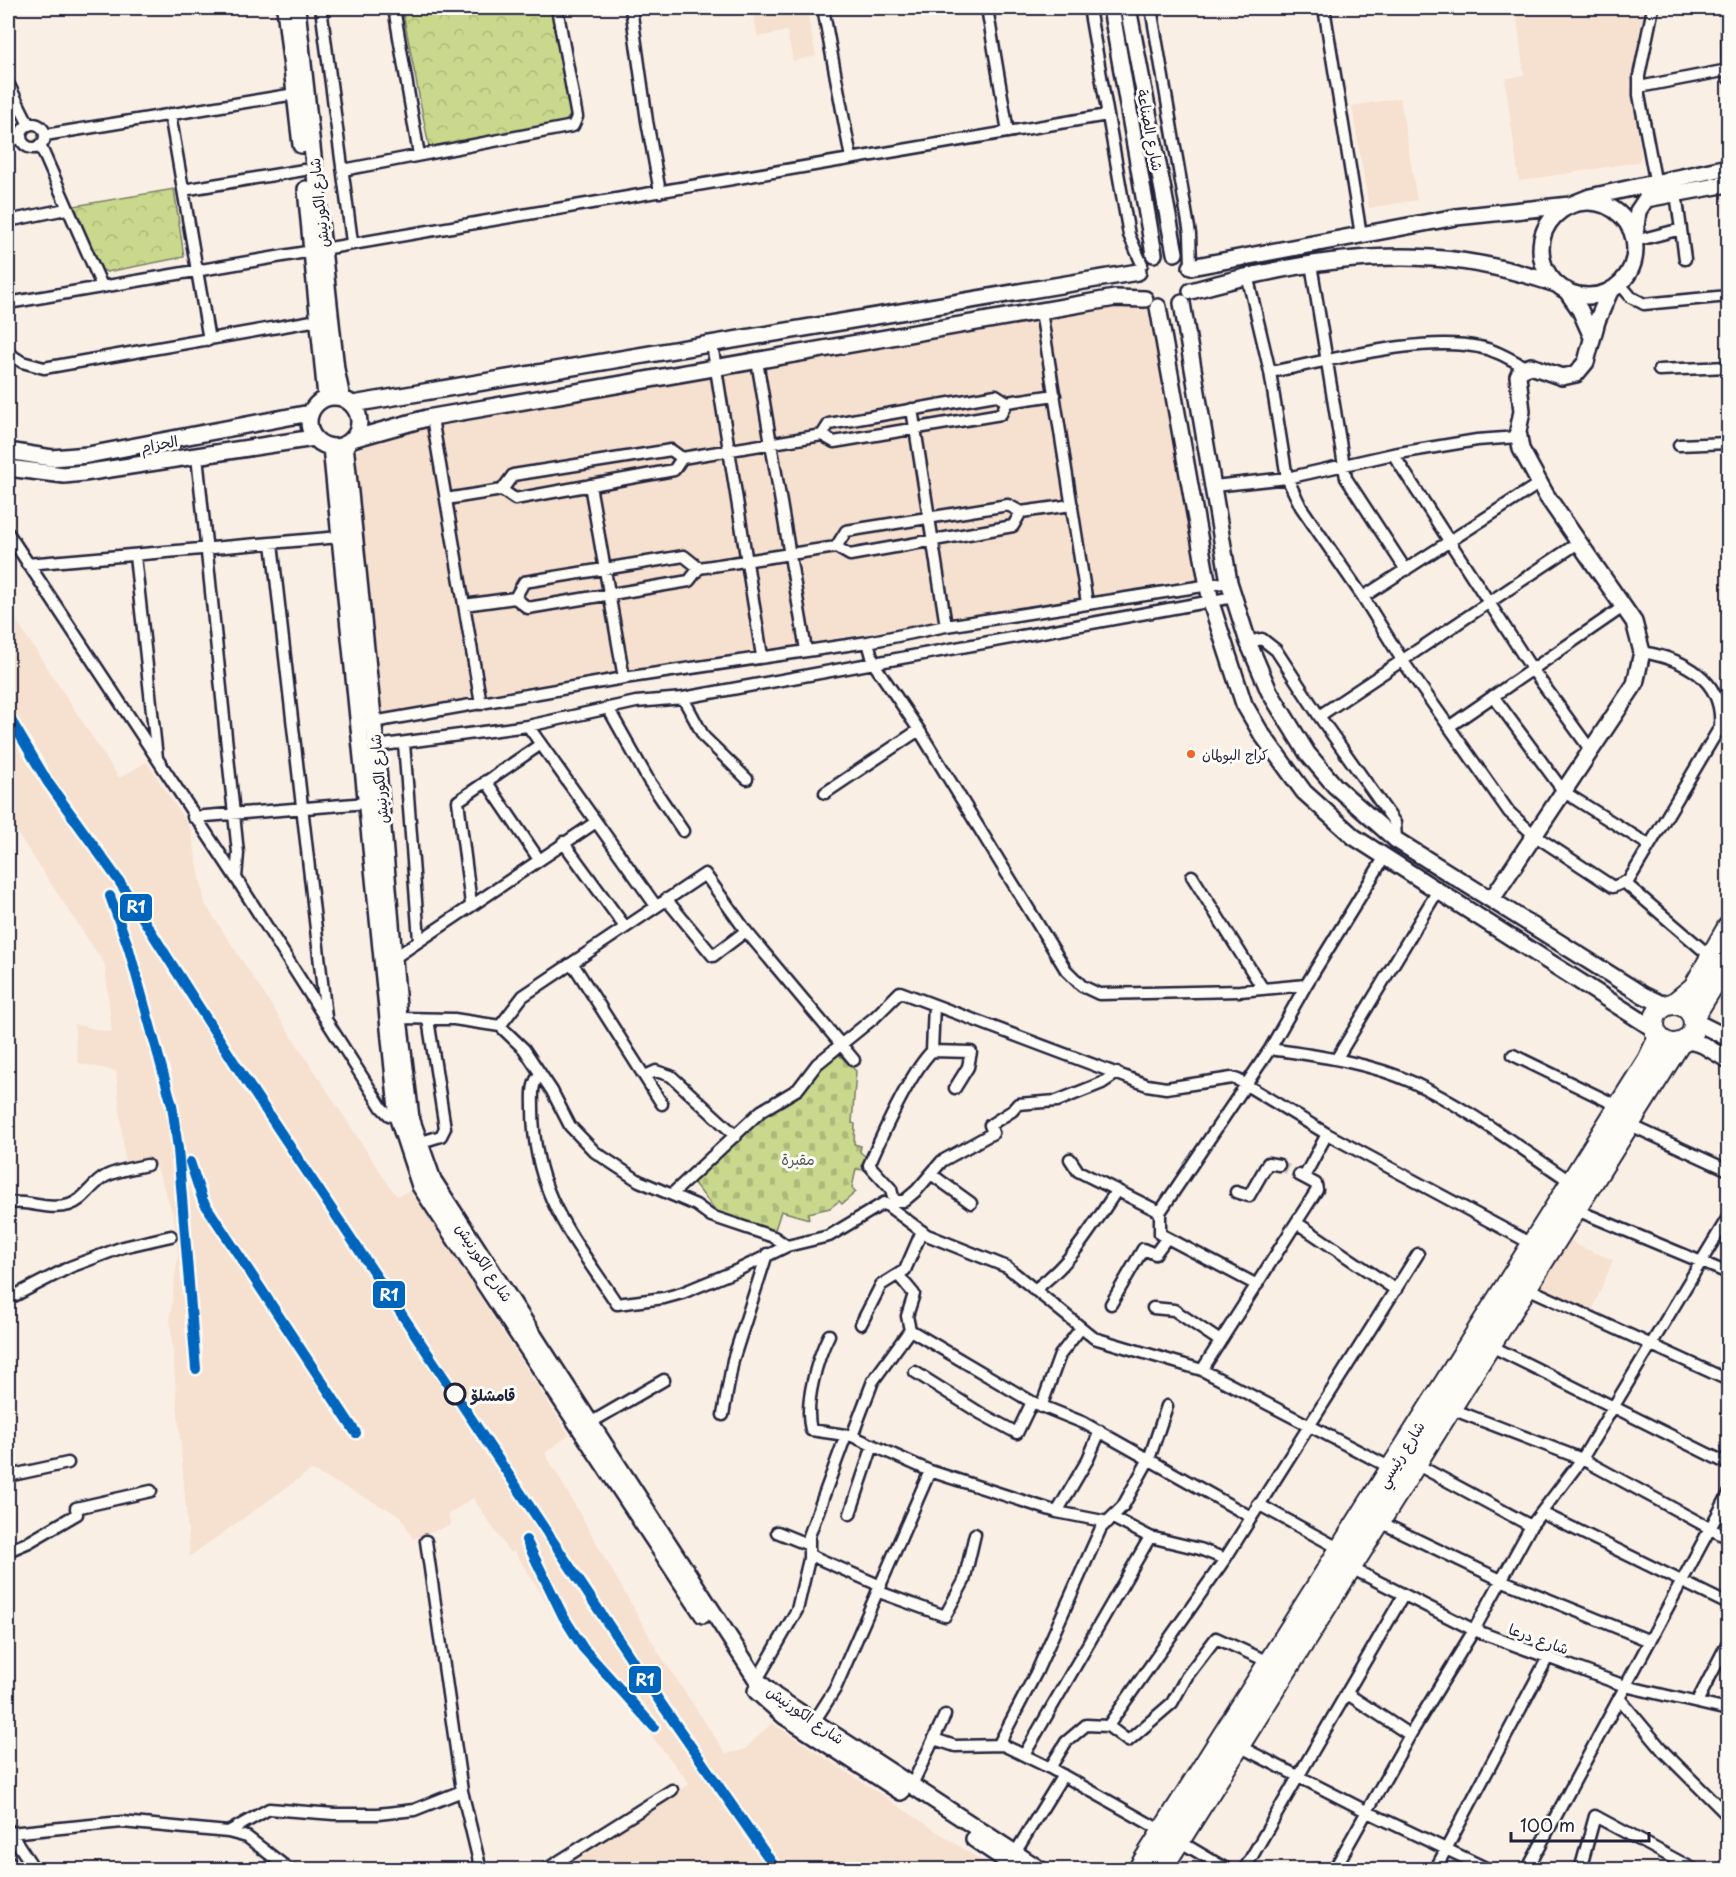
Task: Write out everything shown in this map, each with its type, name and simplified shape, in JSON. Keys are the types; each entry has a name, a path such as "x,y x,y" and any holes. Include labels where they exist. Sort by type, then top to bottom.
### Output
{"highway":[{"name":"شارع رئيسي","path":"1161,1869 1171,1836 1271,1663 1345,1558 1378,1521 1402,1468 1449,1408 1628,1124 1683,1042 1693,1032 1694,1020 1719,958 1728,927"},
{"name":"شارع رئيسي","path":"1138,1869 1153,1849 1171,1836 1237,1745 1345,1558 1402,1468 1532,1244 1648,1060 1656,1033 1656,1015 1694,987 1719,958"},
{"path":"1670,1005 1686,1008 1694,1020"},
{"path":"1656,1033 1669,1044 1683,1042"},
{"path":"1131,1869 1153,1849"}],"street":[{"name":"شارع الكورنيش","path":"285,8 304,170 336,369 348,401"},
{"name":"شارع الكورنيش","path":"297,8 317,248 318,320 326,397"},
{"path":"321,8 352,242"},
{"path":"394,8 419,155"},
{"path":"343,170 573,126 577,117 557,8"},
{"path":"631,8 660,192"},
{"path":"823,8 851,158"},
{"path":"987,8 1008,132"},
{"path":"1089,8 1129,235 1140,268 1138,286 1151,303 1211,603 1244,704 1286,768 1315,803 1342,828 1384,858 1656,1033"},
{"path":"1111,8 1154,254"},
{"name":"شارع الصناعة","path":"1128,8 1175,253"},
{"path":"1151,8 1190,234 1191,266 1194,279 1187,297 1231,590 1248,642 1269,691 1307,753 1335,786 1396,840 1636,992 1670,1005"},
{"path":"1324,8 1361,235"},
{"path":"1653,8 1639,87 1656,184"},
{"path":"1639,87 1728,73 1727,8"},
{"path":"8,83 29,125"},
{"path":"102,286 66,209 42,140 39,125 29,125 22,131 21,138 29,147 42,140 170,114 295,94"},
{"path":"170,114 209,340"},
{"path":"8,303 352,242 1107,115"},
{"path":"8,141 21,138"},
{"path":"1592,337 1580,310 1542,261 1543,234 1549,222 1570,205 1590,197 1728,167"},
{"path":"183,190 304,170"},
{"path":"1270,372 1413,346 1461,345 1490,350 1525,367 1531,366 1557,377 1571,376 1580,371 1586,362 1592,337 1615,287 1633,264 1635,221 1647,199 1728,184"},
{"path":"1676,193 1685,259"},
{"path":"314,438 309,426 310,413 319,401 326,397 348,401 712,344 1140,268 1154,254 1175,253 1191,266 1456,217 1591,201 1611,207 1623,216 1631,227 1635,241"},
{"path":"8,221 66,209"},
{"path":"1635,241 1681,229"},
{"path":"8,468 64,475 314,438 343,444 432,418 1115,298 1175,307 1187,297 1247,275 1311,264 1431,258 1500,268 1588,296 1615,287"},
{"path":"1311,264 1346,478 1406,570"},
{"path":"1247,275 1270,372 1287,478 1301,507 1363,597 1402,660 1509,812 1534,835 1609,886 1625,883 1720,727 1721,714 1716,692 1704,678 1672,660 1642,652"},
{"path":"1615,287 1644,303 1728,296"},
{"path":"1041,312 1087,603"},
{"path":"8,353 22,362 44,368 318,320"},
{"path":"712,344 762,656"},
{"path":"757,361 806,650"},
{"path":"1492,899 1592,752 1635,684 1642,652 1637,629 1578,543 1521,449 1518,437 1522,411 1518,376 1525,367"},
{"path":"1659,370 1728,367"},
{"path":"822,435 829,424 912,409 996,395 1008,402 1055,396"},
{"path":"343,444 359,422 348,401"},
{"path":"502,490 513,475 671,450 682,458 822,435 834,442 1000,414 1008,402"},
{"path":"912,409 946,626"},
{"name":"الحزام","path":"8,451 52,458 88,455 310,413"},
{"path":"432,418 481,704"},
{"path":"1214,486 1287,478 1393,454 1477,440 1518,437"},
{"path":"1679,445 1728,443"},
{"name":"شارع الكورنيش","path":"343,444 340,537 360,736 405,1119 420,1186 749,1683 769,1705 911,1787 1012,1863"},
{"name":"شارع الكورنيش","path":"343,444 376,746 399,1018 405,1119 418,1143 433,1180 758,1680 775,1696 814,1722 851,1752 1012,1863 1041,1869"},
{"path":"1393,454 1532,669 1592,752"},
{"path":"197,456 238,853 236,878"},
{"path":"446,499 502,490 515,498 590,485 674,470 682,458"},
{"path":"1363,597 1540,483"},
{"path":"590,485 624,678"},
{"path":"836,547 846,531 1008,505 1021,512 1072,505"},
{"path":"464,604 515,598 528,608 689,581 699,568 836,547 850,555 1013,526 1021,512"},
{"path":"8,533 236,878 382,1108 405,1119"},
{"path":"27,564 340,537"},
{"path":"272,543 326,1021"},
{"path":"1319,716 1578,543"},
{"path":"135,556 158,762"},
{"path":"515,598 524,582 684,556 699,568"},
{"path":"1209,584 1231,590 1211,603 682,698 608,708 528,726 376,746 360,736 373,722 624,678 867,642 946,626 1209,584"},
{"path":"1450,726 1623,607"},
{"path":"1248,642 1262,639 1276,650 1319,716 1395,823 1396,840 1306,985 1270,1049 1160,1212 1160,1234 1166,1239 1257,1285"},
{"path":"867,642 874,664 919,730 1066,970 1082,986 1099,994 1306,985"},
{"path":"1493,696 1564,792 1649,844"},
{"path":"682,698 704,738 747,778"},
{"path":"608,708 649,781 683,831"},
{"path":"528,726 656,906"},
{"path":"825,794 919,730"},
{"path":"404,743 419,940"},
{"path":"471,904 458,801 541,744"},
{"path":"486,782 538,858"},
{"path":"194,817 367,803"},
{"path":"394,958 538,858 596,822"},
{"path":"563,842 625,927"},
{"path":"500,1026 523,996 705,874 746,931 854,1060"},
{"path":"1192,876 1263,988"},
{"path":"1625,883 1719,958"},
{"path":"1337,1058 1437,892"},
{"path":"666,899 713,956 746,931"},
{"path":"573,964 662,1104"},
{"path":"672,1194 761,1111 798,1089 817,1064 875,1017 900,992 1157,1088 1232,1078 1327,1134 1532,1244"},
{"path":"934,1005 932,1051 924,1059 894,1113 869,1165 891,1189 892,1204 922,1231 1007,1267 1094,1338 1202,1370 1309,1425 1531,1526"},
{"path":"399,1018 500,1026 519,1043 570,1126 595,1152 639,1181 696,1204 711,1216 774,1237 787,1246"},
{"path":"418,1143 441,1136 446,1128 428,1019"},
{"path":"1694,1020 1728,1038"},
{"path":"1683,1042 1703,1046 1728,1060"},
{"path":"1270,1049 1337,1058 1413,1083 1450,1103 1571,1182"},
{"path":"932,1051 971,1052 968,1067 955,1088"},
{"path":"1513,1055 1618,1106"},
{"path":"645,1076 656,1071 670,1076 736,1136"},
{"path":"540,1074 533,1086 533,1116 536,1154 544,1184 555,1209 617,1304 664,1298 682,1293 738,1270 787,1246 829,1236 884,1203 904,1201 942,1161 993,1133 990,1125 1012,1111 1018,1104 1057,1101 1102,1083 1117,1073"},
{"path":"1628,1124 1728,1170"},
{"path":"1202,1370 1318,1188 1316,1184 1302,1176 1327,1134"},
{"path":"1070,1159 1078,1171 1160,1212"},
{"path":"1236,1192 1249,1196 1268,1163 1279,1165"},
{"path":"8,1203 58,1207 69,1205 77,1202 105,1177 147,1165"},
{"path":"931,1173 971,1203"},
{"path":"1034,1290 1052,1277 1077,1251 1117,1190"},
{"path":"1574,1209 1728,1273"},
{"path":"1334,1869 1410,1735 1474,1630 1531,1526 1582,1459 1728,1217"},
{"path":"1297,1223 1396,1290"},
{"path":"861,1324 881,1285 899,1276 905,1270 922,1231"},
{"path":"8,1299 70,1267 123,1247 171,1236"},
{"path":"1111,1304 1143,1249 1155,1254 1166,1239"},
{"path":"723,1415 733,1360 767,1254"},
{"path":"1108,1726 1224,1559 1418,1254"},
{"path":"899,1276 914,1294 907,1316 910,1330 1036,1405 1100,1431 1251,1517"},
{"path":"1525,1287 1728,1380"},
{"path":"1153,1308 1174,1310 1220,1341"},
{"path":"915,1372 980,1413 1017,1433 1036,1405 1060,1355 1081,1328"},
{"path":"758,1680 797,1610 809,1550 809,1536 849,1436 873,1381 910,1330"},
{"path":"829,1335 819,1357 808,1420 811,1430 849,1436 930,1471 1057,1512 1111,1520 1150,1538 1200,1550 1224,1559"},
{"path":"1489,1345 1728,1464"},
{"path":"590,1423 664,1380"},
{"path":"999,1744 1037,1671 1101,1528 1111,1520 1149,1459 1167,1406"},
{"path":"1449,1408 1582,1459 1728,1538"},
{"path":"1057,1512 1088,1459 1100,1431"},
{"path":"850,1514 873,1445"},
{"path":"8,1476 68,1462"},
{"path":"814,1722 835,1689 930,1471"},
{"path":"8,1551 29,1542 77,1514 76,1508 151,1491"},
{"path":"1527,1869 1728,1495"},
{"name":"شارع درعا","path":"1258,1504 1403,1596 1474,1630 1625,1686 1728,1710"},
{"path":"1542,1513 1728,1604"},
{"path":"1378,1521 1501,1580 1650,1641"},
{"path":"777,1532 880,1588 945,1616 964,1581 975,1534"},
{"path":"1024,1755 1150,1538"},
{"path":"426,1541 462,1791 481,1869"},
{"path":"1244,1869 1403,1596"},
{"path":"1050,1768 1066,1742 1086,1725 1108,1726 1128,1741 1172,1703 1187,1676 1216,1638 1271,1663"},
{"path":"1697,1702 1728,1642"},
{"path":"1435,1869 1548,1657"},
{"path":"1346,1693 1410,1735"},
{"path":"1619,1698 1672,1760 1728,1816"},
{"path":"911,1787 945,1715"},
{"path":"934,1739 955,1746 999,1744 1024,1755 1228,1869"},
{"path":"1237,1745 1368,1812 1490,1869"},
{"path":"1012,1863 1063,1775"},
{"path":"545,1869 672,1790"},
{"path":"228,1832 269,1809 334,1814 378,1814 414,1810 462,1791"},
{"path":"1580,1869 1595,1816 1695,1869"},
{"path":"35,1869 9,1831 122,1822 228,1832 247,1837 290,1869"},
{"path":"8,1860 14,1869"}],"shaded area":[{"path":"770,8 806,8 816,56 793,61 787,31 758,37 753,11"},
{"path":"1516,8 1645,8 1630,83 1641,157 1638,162 1519,181 1505,79 1524,75"},
{"path":"1400,98 1417,200 1369,208 1352,106"},
{"path":"1138,305 1147,309 1154,319 1197,578 378,715 352,463 357,451 364,445 413,428 1108,307"},
{"path":"8,608 119,778 147,762 191,830 205,904 392,1190 397,1196 411,1190 569,1435 545,1453 659,1653 726,1754 744,1750 772,1723 994,1869 555,1869 690,1784 623,1700 581,1650 578,1650 514,1551 510,1553 473,1498 448,1514 451,1525 413,1539 401,1516 311,1470 190,1556 170,1318 178,1255 174,1217 155,1162 125,1162 116,1071 78,1063 74,1024 112,1033 105,965 8,819"},
{"path":"1566,1233 1576,1245 1613,1260 1591,1313 1534,1286"}],"green space":[{"path":"402,8 555,8 573,111 565,122 429,147"},
{"path":"174,189 184,257 107,272 102,270 74,206"},
{"name":"مقبرة","path":"837,1053 856,1071 852,1123 855,1124 854,1144 861,1146 860,1152 865,1156 863,1170 856,1169 852,1188 856,1192 842,1204 839,1201 830,1208 808,1213 809,1219 781,1211 774,1233 717,1212 693,1182 758,1118"}],"tunnel":[{"path":"1279,1165 1299,1175"}],"transit line":[{"name":"R1","path":"8,715 47,781 119,881 239,1070 658,1699 777,1870"},
{"name":"R1","path":"110,896 129,949 172,1105 178,1149 196,1369"},
{"name":"R1","path":"190,1162 203,1201 356,1433"},
{"name":"R1","path":"526,1540 563,1616 583,1648 654,1727"}],"place":[{"name":"كراج البولمان","path":"1191,754"},
{"name":"قامشلۆ","path":"455,1394"}]}
